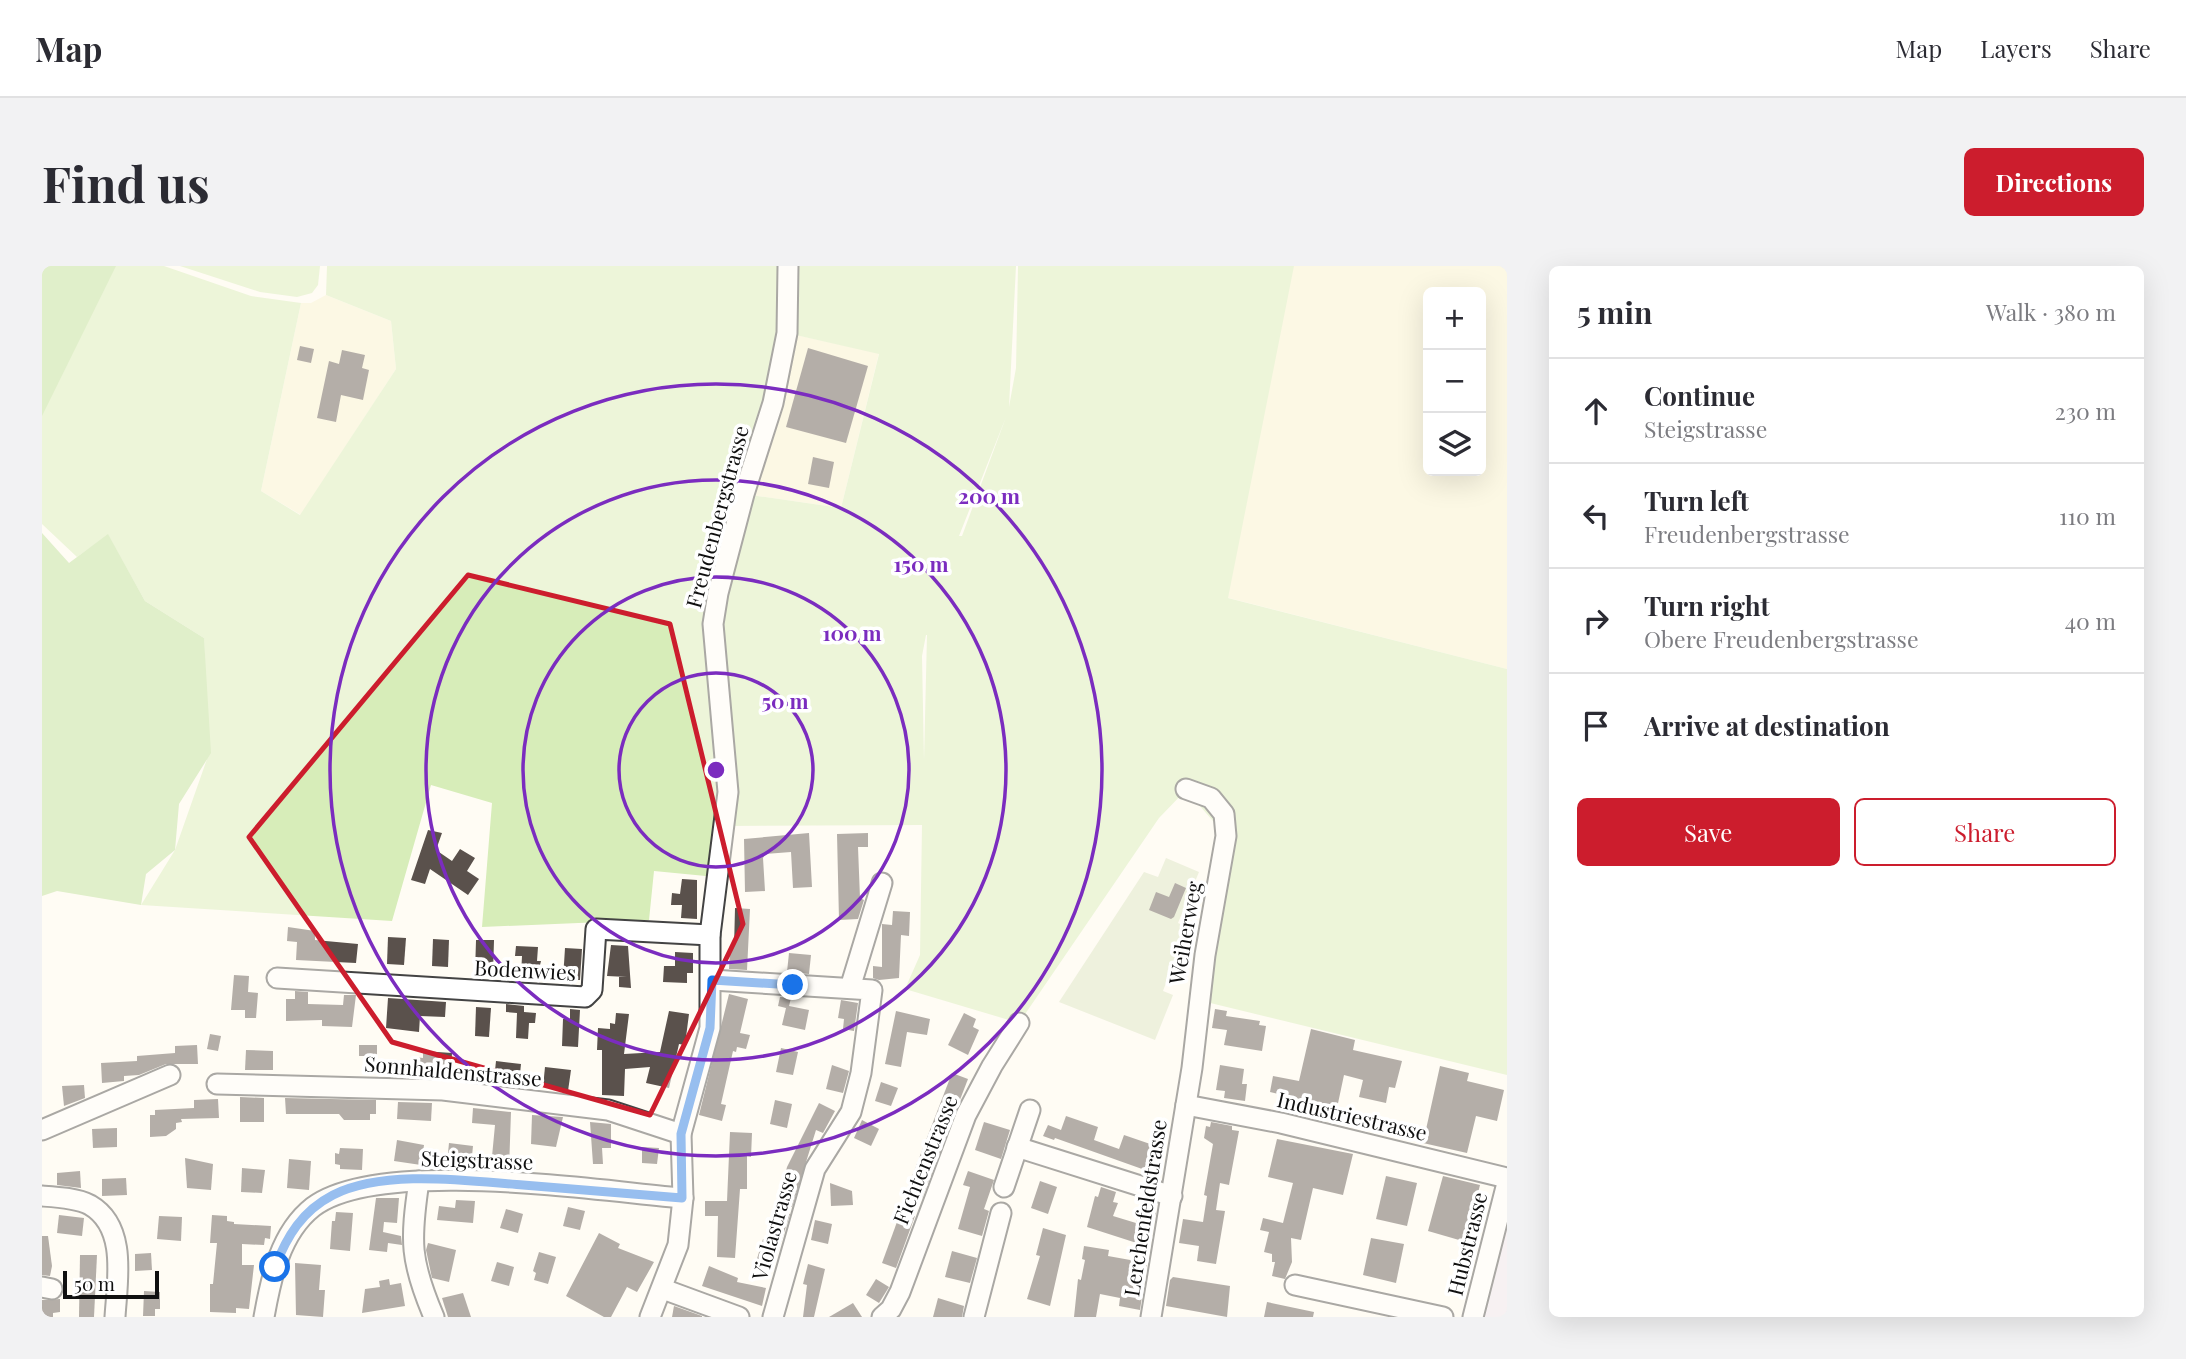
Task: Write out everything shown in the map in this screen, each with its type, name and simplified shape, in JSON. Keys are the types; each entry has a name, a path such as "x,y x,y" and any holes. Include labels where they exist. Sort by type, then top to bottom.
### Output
{"street":[{"name":"Freudenbergstrasse","path":"650,1317 678,1245 682,1198 681,1134 710,1028 710,935 728,792 713,624 718,593 772,403 787,333 788,266"},
{"name":"Weiherweg","path":"1186,789 1211,798 1224,814 1226,836 1203,966 1186,1105"},
{"path":"712,980 850,988 882,883"},
{"name":"Bodenwies","path":"277,978 585,997 592,990 596,929 710,935"},
{"name":"Violastrasse","path":"773,1317 815,1168 851,1112 861,1073 872,990 850,988"},
{"name":"Fichtenstrasse","path":"882,1317 891,1309 900,1292 966,1115 1019,1023"},
{"path":"42,1130 170,1075"},
{"name":"Sonnhaldenstrasse","path":"216,1084 443,1090 608,1110 681,1134"},
{"name":"Industriestrasse","path":"1186,1105 1282,1123 1507,1181"},
{"name":"Lerchenfeldstrasse","path":"1151,1317 1186,1105"},
{"path":"1004,1187 1030,1110"},
{"path":"1017,1147 1172,1196"},
{"path":"419,1181 412,1256 434,1317"},
{"name":"Steigstrasse","path":"264,1317 269,1289 284,1244 293,1228 313,1207 349,1189 419,1181 468,1181 682,1198"},
{"name":"Hubstrasse","path":"1473,1317 1507,1181"},
{"path":"42,1196 91,1205 107,1223 117,1245 115,1317"},
{"path":"974,1317 1000,1213"},
{"path":"1295,1285 1443,1317"},
{"path":"663,1289 739,1317"}],"highlighted area":[{"path":"468,575 670,624 743,924 650,1115 392,1042 249,837"}],"shaded area":[{"path":"1161,266 1507,266 1507,669 1225,597"},
{"path":"326,295 391,321 396,369 301,515 261,491 301,303 311,303"},
{"path":"787,333 879,353 841,508 744,494"},
{"path":"1507,1183 1507,1317 1473,1317"}],"green space":[{"path":"42,266 116,266 42,416"},
{"path":"88,266 164,266 251,296 301,303 261,491 300,515 396,369 391,321 326,295 327,266 1016,266 1009,407 1016,368 1018,266 1294,266 1228,598 1507,669 1507,1075 1198,1000 1226,836 1186,790 1159,818 1019,1023 905,989 920,955 922,825 726,826 716,877 654,871 649,920 482,927 492,803 431,785 392,921 141,905 175,850 207,759 204,638 145,601 108,535 77,557 42,524 42,337","holes":["787,333 879,354 841,508 744,494","1006,417 962,536 959,536","927,635 924,760 922,656"]},
{"path":"180,266 320,266 318,285 312,293 297,297 260,292"},
{"path":"42,533 69,563 108,534 145,601 204,638 211,753 179,804 175,850 146,874 141,905 57,891 42,896"},
{"path":"1166,858 1199,872 1178,923 1187,927 1163,991 1173,995 1155,1040 1059,1002 1144,872 1158,877"}],"building":[{"path":"300,346 314,349 311,363 297,360"},
{"path":"808,348 868,366 846,443 786,427"},
{"path":"342,350 365,355 362,368 369,370 363,400 341,395 336,422 317,418 329,361 339,364"},
{"path":"813,457 834,462 829,488 808,484"},
{"path":"428,830 442,833 436,850 452,861 460,849 475,858 467,871 479,879 468,895 430,869 425,884 411,880"},
{"path":"809,833 812,887 793,888 791,852 765,854 765,891 745,892 744,839"},
{"path":"868,833 868,847 858,847 860,898 864,900 858,919 839,920 837,834"},
{"path":"682,879 697,880 697,919 681,918 682,905 671,905 672,893 680,894"},
{"path":"1175,883 1186,888 1174,917 1171,919 1149,910 1156,892 1169,897"},
{"path":"735,908 750,909 747,970 729,969 730,948 734,948"},
{"path":"893,911 910,912 909,936 901,935 899,978 879,980 873,978 873,966 882,967 882,924 892,925"},
{"path":"288,927 315,931 315,940 358,944 356,963 296,960 297,942 287,941"},
{"path":"388,937 406,938 404,965 387,964"},
{"path":"433,939 449,940 448,967 432,966"},
{"path":"476,940 494,940 493,973 475,972"},
{"path":"611,945 628,946 631,988 619,987 619,977 627,977 607,976"},
{"path":"516,946 538,947 537,961 541,961 537,977 521,976 522,956 515,956"},
{"path":"565,948 582,949 580,980 563,979"},
{"path":"675,952 693,953 693,973 687,973 687,983 663,982 664,966 675,966"},
{"path":"789,953 811,955 809,974 787,972"},
{"path":"234,975 249,976 248,992 258,993 256,1018 245,1018 245,1010 231,1010"},
{"path":"295,991 308,992 308,1004 343,1005 344,995 356,995 352,1027 322,1026 322,1020 286,1021 286,999 295,999"},
{"path":"729,994 748,999 740,1033 750,1035 746,1049 737,1047 736,1052 733,1051 721,1104 726,1105 722,1121 699,1115"},
{"path":"780,997 791,998 789,1006 809,1010 805,1030 782,1025 786,1008 778,1006"},
{"path":"388,998 446,1002 445,1017 420,1016 419,1032 386,1028"},
{"path":"841,1000 858,1003 854,1031 843,1029 844,1019 838,1018"},
{"path":"506,1004 524,1006 524,1012 536,1013 535,1023 529,1023 528,1039 516,1038 517,1013 506,1012"},
{"path":"476,1007 491,1008 489,1037 475,1036"},
{"path":"570,1009 580,1010 578,1047 562,1046 563,1019 570,1019"},
{"path":"1215,1009 1227,1011 1226,1016 1260,1021 1259,1025 1266,1026 1262,1051 1224,1045 1227,1030 1212,1028"},
{"path":"669,1011 689,1014 685,1045 679,1044 669,1088 646,1083 650,1067 625,1069 624,1096 602,1095 602,1050 597,1050 598,1028 610,1029 610,1023 615,1024 616,1013 629,1014 624,1054 660,1052"},
{"path":"896,1011 930,1019 927,1035 907,1032 901,1067 885,1064"},
{"path":"964,1013 976,1019 973,1027 979,1030 968,1055 948,1045"},
{"path":"1311,1029 1355,1040 1353,1050 1402,1061 1395,1088 1389,1087 1386,1103 1359,1097 1363,1080 1344,1075 1337,1108 1270,1092 1273,1076 1299,1081"},
{"path":"210,1034 221,1036 218,1051 207,1049"},
{"path":"197,1045 198,1064 166,1064 139,1075 124,1076 124,1081 102,1083 101,1063 137,1061 137,1056 175,1053 175,1046"},
{"path":"359,1045 377,1045 377,1056 359,1056"},
{"path":"781,1048 798,1052 793,1075 776,1072"},
{"path":"246,1050 273,1051 273,1070 245,1070"},
{"path":"423,1051 452,1053 451,1073 414,1070 415,1057 423,1058"},
{"path":"496,1061 521,1064 519,1083 494,1080"},
{"path":"832,1065 849,1071 843,1093 826,1089"},
{"path":"1220,1065 1244,1069 1242,1084 1247,1084 1245,1101 1224,1098 1225,1091 1216,1090"},
{"path":"1440,1066 1469,1073 1467,1081 1504,1090 1497,1121 1476,1116 1467,1153 1423,1143"},
{"path":"545,1067 571,1070 568,1091 543,1087"},
{"path":"952,1073 968,1079 922,1198 906,1192"},
{"path":"881,1082 898,1088 891,1106 875,1101"},
{"path":"84,1085 85,1098 64,1106 62,1086"},
{"path":"240,1097 264,1098 264,1122 240,1122"},
{"path":"285,1098 376,1100 376,1114 370,1114 370,1120 344,1120 339,1114 286,1114"},
{"path":"218,1099 219,1118 181,1119 182,1122 176,1123 176,1129 166,1136 150,1137 150,1115 155,1115 155,1110 194,1108 194,1100"},
{"path":"775,1100 792,1104 787,1128 770,1124"},
{"path":"398,1102 432,1103 431,1121 397,1119"},
{"path":"819,1103 835,1111 823,1133 816,1130 792,1207 777,1207 787,1167"},
{"path":"473,1108 511,1112 509,1169 491,1167 495,1125 472,1123"},
{"path":"532,1115 563,1117 556,1147 531,1144"},
{"path":"1066,1116 1098,1127 1094,1140 1119,1149 1124,1135 1156,1146 1151,1160 1163,1164 1159,1175 1043,1136 1048,1125 1061,1130"},
{"path":"862,1120 879,1129 871,1146 854,1138"},
{"path":"590,1122 611,1124 611,1148 602,1148 603,1164 593,1164"},
{"path":"984,1122 1010,1130 1001,1159 975,1150"},
{"path":"1211,1122 1232,1126 1232,1130 1239,1131 1229,1185 1220,1183 1216,1210 1225,1211 1216,1264 1197,1261 1199,1246 1179,1243 1183,1219 1203,1222 1207,1196 1204,1195 1213,1144 1204,1138 1206,1126 1210,1127"},
{"path":"117,1128 117,1147 93,1148 92,1129"},
{"path":"730,1132 752,1133 751,1157 747,1156 747,1189 740,1189 735,1258 717,1257 718,1216 705,1216 705,1201 727,1201"},
{"path":"1277,1139 1353,1154 1343,1195 1313,1188 1301,1240 1291,1238 1292,1262 1285,1279 1272,1276 1275,1262 1272,1262 1272,1254 1264,1252 1269,1232 1260,1230 1263,1218 1283,1223 1293,1183 1268,1177"},
{"path":"397,1140 424,1145 421,1165 394,1161"},
{"path":"449,1143 473,1146 471,1165 447,1163"},
{"path":"642,1147 659,1148 657,1164 642,1163"},
{"path":"340,1148 363,1149 362,1170 340,1169 340,1165 335,1164 335,1153 339,1154"},
{"path":"185,1158 213,1164 211,1190 187,1188"},
{"path":"289,1159 311,1161 309,1190 287,1188"},
{"path":"242,1168 265,1170 262,1193 241,1192"},
{"path":"80,1171 81,1188 57,1185 57,1173"},
{"path":"968,1171 994,1180 984,1209 989,1211 982,1236 958,1229 970,1187 963,1185"},
{"path":"1386,1176 1417,1183 1407,1226 1376,1219"},
{"path":"1443,1176 1480,1185 1466,1242 1428,1231"},
{"path":"126,1178 127,1195 102,1196 102,1179"},
{"path":"1040,1181 1057,1187 1048,1214 1031,1208"},
{"path":"830,1183 852,1191 853,1205 831,1206"},
{"path":"1101,1187 1116,1192 1113,1202 1118,1203 1113,1216 1136,1223 1141,1208 1156,1213 1146,1246 1087,1227 1095,1196 1098,1197"},
{"path":"376,1198 399,1198 397,1223 384,1222 383,1232 401,1236 402,1245 388,1243 387,1252 369,1250"},
{"path":"456,1200 475,1201 473,1223 437,1220 439,1206 455,1208"},
{"path":"568,1207 585,1211 580,1230 563,1226"},
{"path":"506,1209 523,1214 518,1233 500,1228"},
{"path":"775,1211 790,1214 775,1261 768,1259 767,1265 756,1262 763,1239 767,1240"},
{"path":"901,1211 915,1216 896,1268 882,1263"},
{"path":"336,1212 353,1213 350,1251 330,1249 332,1221 335,1221"},
{"path":"59,1215 84,1218 82,1236 57,1233"},
{"path":"212,1215 227,1216 227,1221 234,1224 271,1226 270,1239 265,1238 264,1245 242,1244 242,1265 254,1265 249,1309 236,1308 236,1313 210,1312 210,1284 213,1284 217,1243 210,1243"},
{"path":"159,1216 182,1217 181,1241 157,1239"},
{"path":"815,1220 832,1224 828,1244 811,1240"},
{"path":"1043,1228 1066,1235 1050,1306 1027,1299 1040,1256 1036,1255"},
{"path":"599,1233 620,1244 618,1248 654,1262 637,1292 627,1287 611,1317 604,1317 566,1296"},
{"path":"42,1236 48,1236 52,1266 50,1276 42,1275"},
{"path":"1371,1238 1404,1244 1396,1283 1363,1275"},
{"path":"428,1243 456,1250 449,1282 432,1278 426,1250"},
{"path":"1084,1246 1109,1250 1108,1256 1147,1263 1140,1310 1119,1306 1120,1298 1100,1294 1096,1317 1074,1317 1078,1279 1081,1280 1085,1260 1082,1259"},
{"path":"952,1251 977,1258 970,1283 945,1277"},
{"path":"539,1252 556,1257 548,1284 534,1280 536,1273 533,1271"},
{"path":"151,1253 152,1270 135,1271 135,1254"},
{"path":"80,1255 97,1255 94,1317 79,1317"},
{"path":"497,1262 514,1267 509,1286 491,1281"},
{"path":"295,1263 321,1265 319,1290 325,1290 323,1317 296,1315"},
{"path":"808,1264 825,1269 814,1317 803,1317 807,1285 803,1284"},
{"path":"709,1266 738,1278 737,1282 766,1288 762,1306 702,1286"},
{"path":"1173,1277 1230,1286 1227,1317 1166,1306 1170,1280"},
{"path":"389,1279 390,1285 401,1283 405,1306 362,1313 365,1289 380,1287 379,1281"},
{"path":"876,1279 889,1287 879,1303 866,1295"},
{"path":"144,1291 160,1292 160,1309 155,1309 155,1316 143,1316"},
{"path":"463,1293 471,1317 448,1317 442,1298"},
{"path":"938,1298 964,1306 962,1317 933,1317"},
{"path":"60,1299 60,1312 53,1313 53,1317 42,1317 42,1300"},
{"path":"1267,1302 1314,1312 1313,1317 1264,1317"},
{"path":"853,1303 862,1317 829,1317"},
{"path":"674,1306 702,1316 702,1317 672,1317"}],"route":[{"path":"275,1267 293,1228 313,1207 349,1189 378,1183 468,1181 682,1198 681,1134 710,1028 712,980 793,985"}]}
